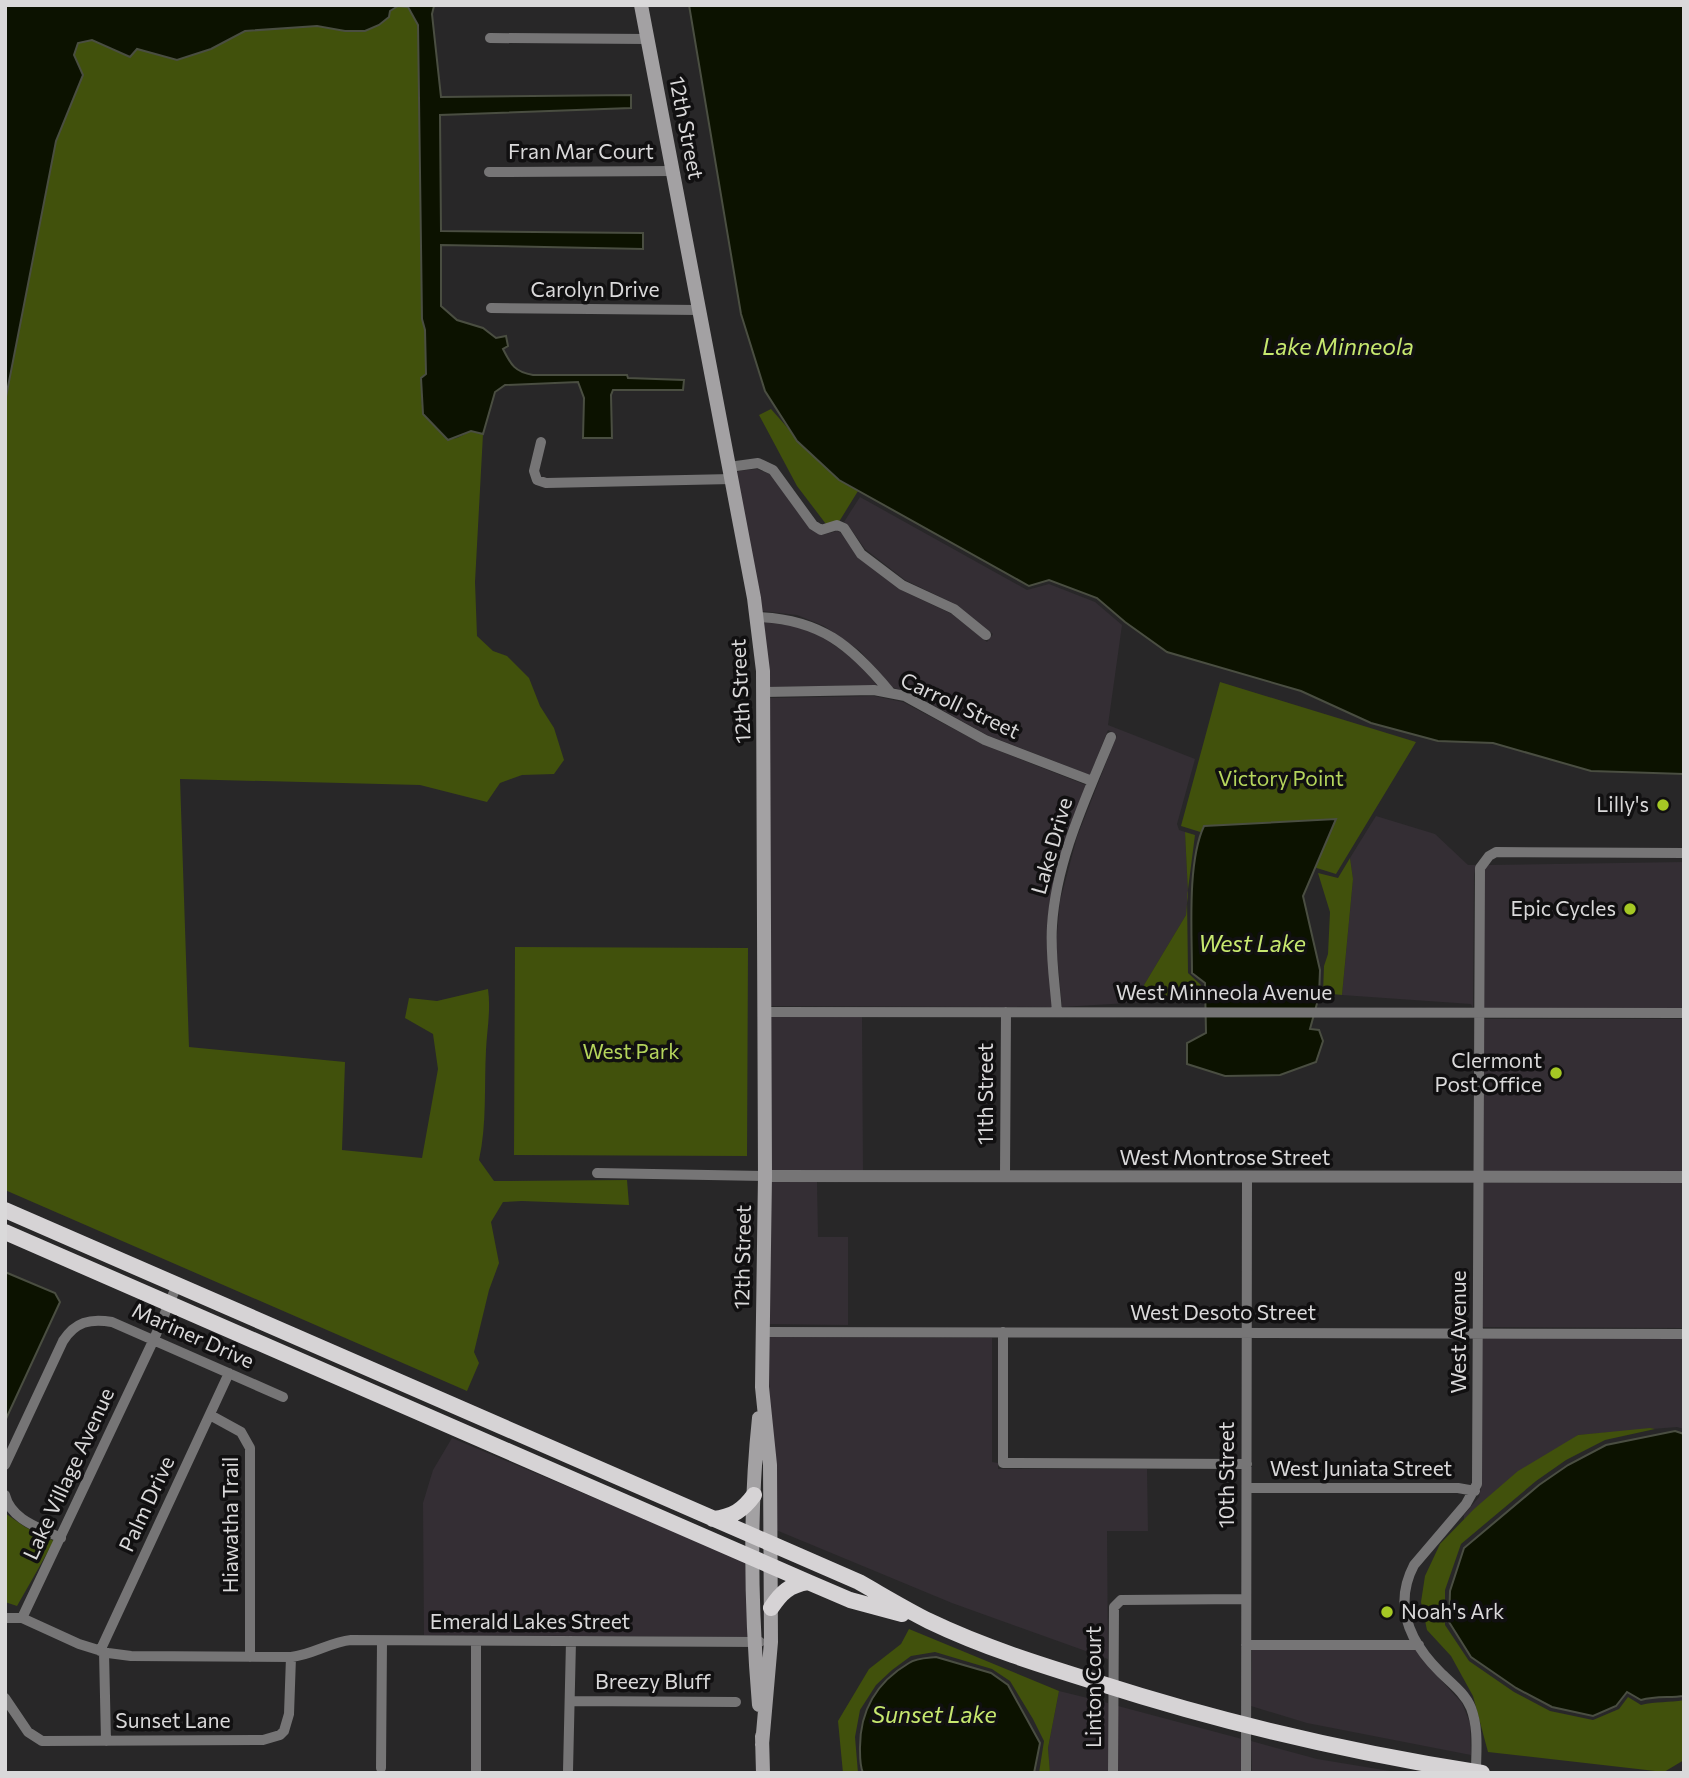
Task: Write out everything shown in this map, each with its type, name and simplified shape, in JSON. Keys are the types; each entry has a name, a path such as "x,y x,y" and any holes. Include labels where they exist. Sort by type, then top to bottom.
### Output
{"highway":[{"path":"5,1210 859,1582 929,1621"},
{"path":"5,1232 850,1600 929,1621 1026,1659 1113,1688 1246,1725 1368,1753 1482,1773"},
{"path":"713,1519 738,1512 754,1494"},
{"path":"771,1608 779,1595 788,1588 808,1582"}],"main road":[{"name":"12th Street","path":"641,5 757,617 764,692 765,1176 762,1387 770,1465 771,1642 762,1745"},
{"name":"12th Street","path":"762,1387 754,1464 754,1642 763,1773"}],"street":[{"path":"490,38 647,39"},
{"name":"Fran Mar Court","path":"489,172 673,171"},
{"name":"Carolyn Drive","path":"491,308 699,310"},
{"path":"541,442 534,471 537,480 546,483 730,473 758,463 773,470 813,525 821,530 837,525 844,528 861,554 902,585 954,609 986,635"},
{"path":"757,617 795,620 823,631 857,655 890,692"},
{"name":"Carroll Street","path":"764,692 890,692 915,701 985,740 1092,781"},
{"name":"Lake Drive","path":"1057,1012 1052,945 1055,900 1072,835 1111,737"},
{"name":"West Avenue","path":"1475,1491 1478,1469 1479,874 1483,861 1496,852 1684,853"},
{"name":"West Minneola Avenue","path":"765,1012 1684,1013"},
{"name":"11th Street","path":"1005,1177 1006,1012"},
{"path":"597,1173 765,1176"},
{"name":"West Montrose Street","path":"765,1176 1684,1177"},
{"name":"10th Street","path":"1246,1773 1247,1177"},
{"name":"Lake Village Avenue","path":"22,1618 177,1285"},
{"name":"Mariner Drive","path":"5,1465 63,1341 75,1326 83,1322 112,1322 283,1396"},
{"name":"West Desoto Street","path":"762,1332 1684,1334"},
{"name":"West Juniata Street","path":"1003,1332 1003,1463 1247,1464"},
{"name":"Palm Drive","path":"106,1741 102,1652 229,1373"},
{"name":"Hiawatha Trail","path":"210,1415 242,1432 250,1448 250,1657"},
{"path":"754,1464 770,1465"},
{"name":"West Juniata Street","path":"1247,1488 1458,1488 1475,1491"},
{"path":"1475,1491 1426,1549 1409,1576 1403,1598 1406,1621 1419,1645 1471,1709 1476,1732 1476,1772"},
{"path":"5,1495 10,1507 18,1515 61,1538"},
{"name":"Linton Court","path":"1113,1773 1116,1602 1246,1598"},
{"path":"5,1618 22,1618 102,1652 131,1656 291,1657"},
{"path":"381,1768 382,1640"},
{"name":"Emerald Lakes Street","path":"291,1657 343,1641 771,1642"},
{"path":"476,1641 476,1771"},
{"path":"568,1771 571,1641"},
{"path":"1246,1645 1419,1645"},
{"name":"Sunset Lane","path":"5,1698 28,1732 35,1738 55,1742 263,1740 280,1735 284,1731 289,1714 291,1657"},
{"name":"Breezy Bluff","path":"570,1701 736,1702"}],"shaded area":[{"path":"757,469 770,474 811,530 822,535 837,531 841,533 859,558 899,589 952,614 987,642 993,634 957,605 905,580 865,549 844,522 860,497 1027,590 1049,584 1095,602 1122,625 1108,725 1195,759 1177,824 1179,830 1185,832 1188,893 1186,915 1144,985 1146,993 1178,1000 1062,1007 1056,945 1060,901 1077,837 1117,735 1108,730 1090,775 987,735 919,697 892,687 860,651 824,626 797,615 761,611 736,474 738,471"},
{"path":"763,622 794,626 821,636 854,659 877,685 769,687"},
{"path":"874,696 903,702 984,745 1086,785 1067,833 1050,899 1047,945 1052,1007 770,1006 769,698"},
{"path":"1376,816 1435,834 1468,865 1476,865 1473,1008 1471,1004 1342,995 1353,879 1350,858"},
{"path":"1684,862 1684,1008 1482,1008 1484,870 1487,865"},
{"path":"770,1017 862,1017 863,1171 770,1170"},
{"path":"1482,1019 1684,1019 1684,1171 1483,1172"},
{"path":"770,1181 817,1182 818,1237 848,1237 848,1325 767,1324"},
{"path":"1684,1182 1684,1328 1482,1327 1483,1183"},
{"path":"767,1337 992,1338 992,1462 998,1463 998,1469 1147,1469 1148,1531 1107,1531 1108,1659 952,1603 776,1530 767,1387"},
{"path":"1482,1338 1684,1339 1684,1429 1677,1427 1578,1435 1464,1520 1464,1515 1479,1497 1482,1484"},
{"path":"452,1438 749,1563 749,1637 424,1635 423,1503 433,1470"},
{"path":"1252,1650 1417,1650 1462,1703 1470,1723 1471,1755 1307,1723 1251,1706"},
{"path":"1059,1691 1108,1703 1108,1773 1050,1773 1048,1748"},
{"path":"1118,1706 1242,1739 1242,1773 1118,1773"},
{"path":"1251,1741 1317,1759 1402,1773 1252,1773"}],"green space":[{"path":"282,5 412,5 414,8 421,39 426,374 422,405 426,416 450,439 471,431 483,434 475,582 477,636 493,651 507,656 529,678 540,706 554,728 564,760 554,774 522,775 500,783 487,802 420,785 180,779 189,1047 345,1062 342,1150 422,1158 438,1069 433,1034 405,1018 409,998 437,1001 488,989 484,1119 479,1160 494,1181 627,1180 629,1205 503,1202 491,1222 499,1263 489,1290 474,1352 479,1363 467,1391 5,1190 5,305 56,39"},
{"path":"771,409 822,464 858,491 837,525 829,528 797,486 759,415"},
{"name":"Victory Point","path":"1220,682 1416,742 1336,874 1181,826"},
{"path":"1185,832 1195,835 1188,890"},
{"path":"1350,858 1353,879 1342,995 1323,993 1330,912 1318,873 1338,878"},
{"path":"1187,903 1188,973 1201,985 1201,998 1180,1001 1146,993 1144,985 1186,915"},
{"name":"West Park","path":"515,947 748,948 747,1156 514,1155"},
{"path":"1655,1429 1605,1440 1566,1460 1536,1481 1461,1544 1445,1590 1445,1625 1469,1661 1514,1692 1550,1711 1593,1720 1619,1709 1628,1697 1641,1705 1684,1700 1684,1760 1664,1772 1488,1752 1473,1696 1451,1656 1427,1630 1421,1602 1425,1576 1440,1544 1474,1509 1518,1471 1578,1435"},
{"path":"5,1513 25,1527 54,1541 17,1606 5,1602"},
{"path":"909,1629 1059,1691 1048,1748 1050,1773 1039,1773 1044,1741 1010,1681 992,1669 935,1652 911,1656 876,1685 860,1710 855,1737 858,1773 843,1773 838,1721 869,1669 901,1644"}],"water":[{"path":"5,5 432,5 441,97 631,95 631,108 440,115 441,231 643,233 643,249 441,245 441,306 457,320 483,328 496,338 506,336 508,346 503,349 506,355 514,367 527,374 627,375 628,378 684,380 683,390 613,390 612,438 583,438 584,398 578,382 505,385 495,392 483,434 471,431 448,440 423,414 421,378 426,374 425,330 422,319 418,25 408,7 398,6 390,11 389,17 379,25 365,31 317,26 245,31 211,49 177,60 137,49 130,57 92,40 78,43 74,55 83,75 56,141 5,402"},
{"name":"Lake Minneola","path":"689,5 1684,5 1684,774 1591,771 1493,743 1438,741 1371,723 1301,691 1167,652 1097,598 1049,580 1029,586 839,480 797,441 765,391 741,314"},
{"name":"West Lake","path":"1336,819 1303,896 1320,970 1319,996 1310,1029 1319,1030 1323,1041 1316,1062 1280,1075 1225,1076 1187,1064 1187,1043 1206,1033 1205,983 1192,973 1191,938 1195,858 1204,826"},
{"path":"5,1272 55,1293 60,1302 5,1421"},
{"path":"1675,1431 1684,1434 1684,1696 1641,1700 1627,1692 1616,1706 1593,1716 1552,1707 1516,1688 1471,1657 1449,1622 1450,1591 1464,1548 1539,1485 1568,1465 1606,1445"},
{"name":"Sunset Lake","path":"936,1657 991,1673 1008,1685 1040,1743 1034,1773 863,1773 860,1737 871,1700 887,1680 909,1663"}],"place":[{"name":"Lilly's","path":"1663,805"},
{"name":"Epic Cycles","path":"1630,909"},
{"name":"Clermont Post Office","path":"1556,1073"},
{"name":"Noah's Ark","path":"1387,1612"}]}
